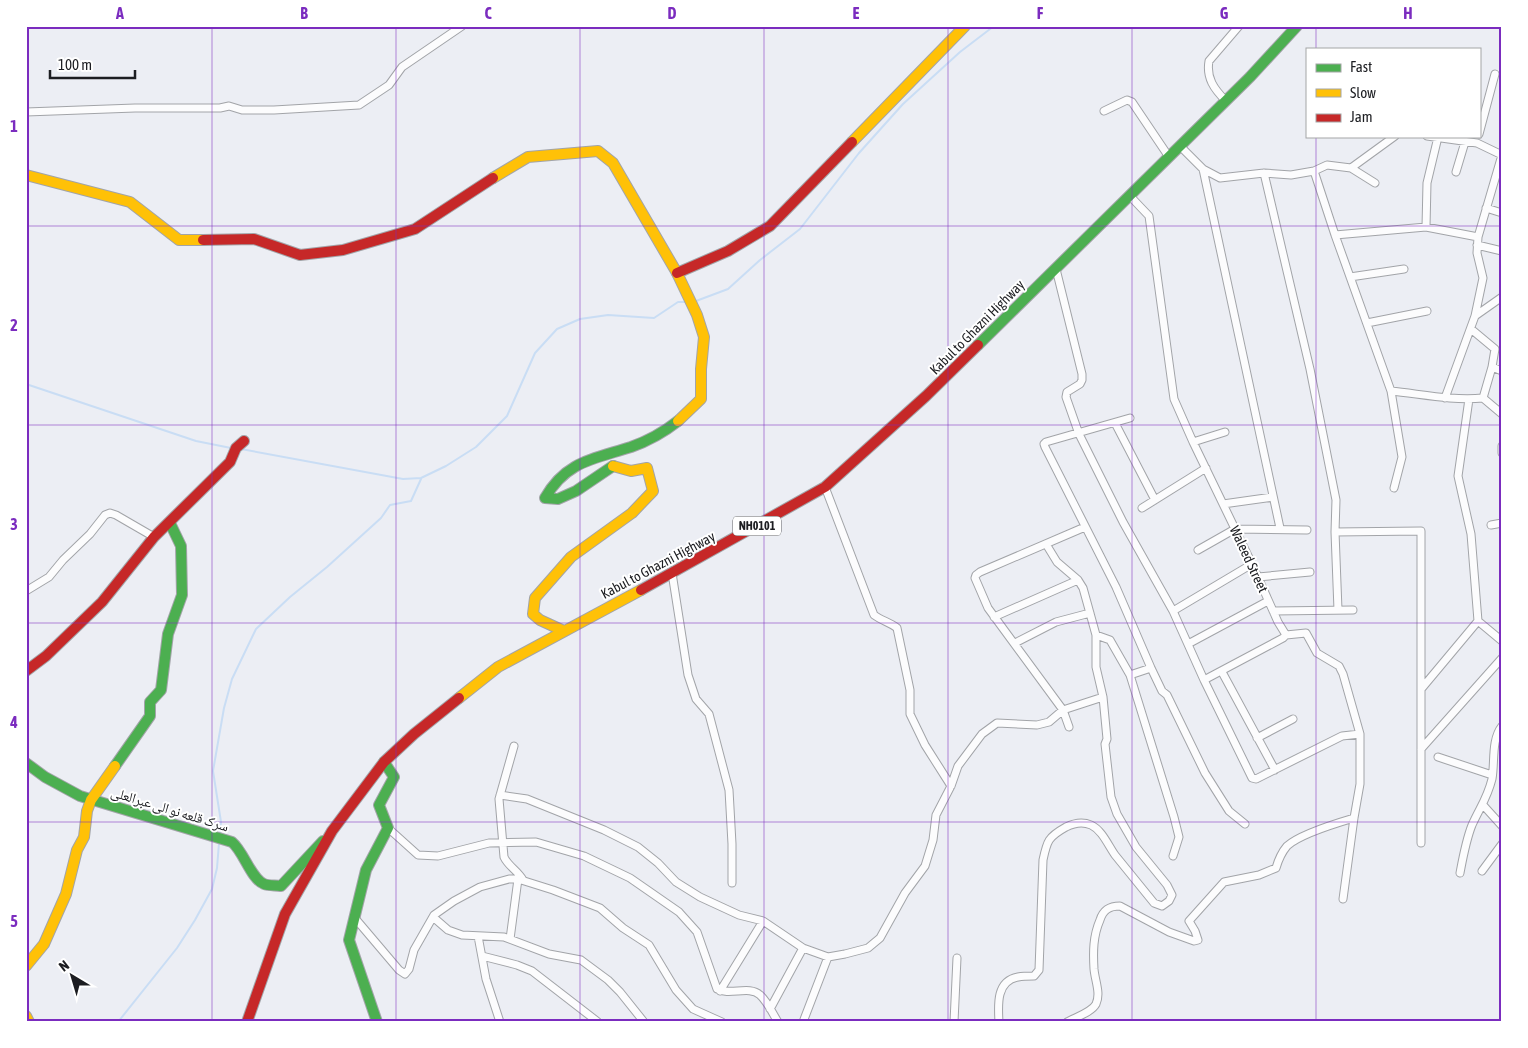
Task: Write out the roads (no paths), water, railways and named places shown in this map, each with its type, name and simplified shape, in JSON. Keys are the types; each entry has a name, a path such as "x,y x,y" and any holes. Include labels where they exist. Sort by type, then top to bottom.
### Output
{"main road":[{"path":"677,273 728,250 770,226 965,26"},
{"name":"Kabul to Ghazni Highway","path":"247,1022 285,914 332,832 384,762 414,734 498,667 826,487 926,396 1226,101 1297,26"},
{"path":"26,175 130,202 179,240 254,240 300,254 342,250 415,230 502,172 528,157 598,152 613,163 677,273 697,315 704,337 700,369 701,399 680,420 646,441 599,455 566,472 550,486 545,498 558,499 576,491 614,465 631,471 646,468 653,491 632,513 571,557 535,598 534,614 540,620 564,631"},
{"path":"26,671 46,656 102,602 154,537 230,462 236,448 244,441"},
{"path":"26,966 44,944 66,894 77,850 84,837 87,812 91,800 150,716 150,702 161,690 168,634 182,595 180,546 170,523"},
{"path":"377,1022 349,940 366,870 388,828 379,805 394,777 384,762"},
{"name":"سرک قلعه نو الی عبرالعلی","path":"26,763 45,777 80,796 232,842 238,846 257,878 264,884 281,886 332,832"},
{"path":"26,1016 29,1022"}],"street":[{"path":"26,112 135,108 220,108 229,106 242,110 274,110 359,105 389,85 402,67 462,26"},
{"path":"1226,101 1214,88 1209,76 1209,61 1239,26"},
{"path":"1480,130 1495,74"},
{"path":"1104,111 1128,100 1132,102 1169,157"},
{"path":"1351,168 1392,138"},
{"path":"1426,227 1427,183 1438,138"},
{"path":"1443,138 1465,142 1478,138 1502,155 1477,241 1477,253 1483,278 1475,316 1445,398"},
{"path":"1456,172 1465,142"},
{"path":"1180,146 1203,169 1220,178 1264,173 1291,175 1314,171 1327,165 1351,168 1375,183"},
{"path":"1203,169 1280,528"},
{"path":"1314,171 1391,391 1402,457 1394,488"},
{"path":"1264,173 1310,370 1336,500 1335,532 1338,610"},
{"name":"Waleed Street","path":"1129,195 1149,216 1174,399 1192,442 1286,635"},
{"path":"1486,208 1502,213"},
{"path":"1335,235 1426,227 1477,241 1502,251"},
{"path":"1056,268 1082,380 1080,384 1066,392 1078,434 1123,522 1173,611 1252,778 1256,779 1342,736 1360,734"},
{"path":"1350,278 1404,269"},
{"path":"1475,316 1502,297"},
{"path":"1367,323 1427,311"},
{"path":"1471,329 1495,349 1483,398"},
{"path":"1492,367 1502,372"},
{"path":"1391,391 1445,398 1483,398 1502,414"},
{"path":"1422,688 1478,621 1471,534 1458,476 1469,399"},
{"path":"1130,418 1044,444 1116,587 1151,668 1162,690 1167,695 1205,773 1229,812 1245,824"},
{"path":"1115,423 1155,500"},
{"path":"1192,442 1226,432"},
{"path":"1502,446 1502,452"},
{"path":"1142,508 1206,468"},
{"path":"826,487 874,615 880,620 890,622 897,628 910,690 910,714 924,746 951,786"},
{"path":"1223,504 1273,496"},
{"path":"26,592 49,577 63,560 110,513 154,537"},
{"path":"1491,525 1502,523"},
{"path":"1069,727 1063,710 988,608 975,578 976,574 1085,526"},
{"path":"1198,550 1235,529 1280,528 1307,530"},
{"path":"1335,532 1421,531 1421,843"},
{"path":"999,1022 998,999 1003,986 1015,978 1034,976 1040,970 1043,860 1046,844 1050,836 1072,824 1080,822 1090,824 1099,831 1113,853 1154,903 1162,906 1171,898 1172,894 1167,885 1136,847 1117,814 1111,797 1105,744 1108,738 1103,697 1096,667 1096,635 1083,588 1078,580 1057,562 1046,544"},
{"path":"1173,611 1252,564"},
{"path":"1258,577 1310,572"},
{"path":"672,573 688,675 696,699 709,714 729,790 732,883"},
{"path":"994,616 1078,580"},
{"path":"1188,644 1268,601"},
{"path":"1273,611 1354,610"},
{"path":"1015,643 1056,622 1090,613"},
{"path":"1478,621 1502,641"},
{"path":"1204,680 1222,672 1286,635 1306,633 1317,653 1339,666 1360,734 1360,784 1343,899"},
{"path":"1096,635 1110,640 1130,675 1179,838 1173,856"},
{"path":"1421,749 1502,658"},
{"path":"1130,675 1151,668"},
{"path":"1222,672 1275,770"},
{"path":"500,795 527,798 604,830 638,847 658,862 676,882 700,897 739,915 763,922 803,948 828,957 868,948 880,938 905,893 925,866 933,840 936,815 951,786 958,766 982,734 997,724 1049,722 1063,710 1103,697"},
{"path":"1257,738 1293,719"},
{"path":"1460,873 1465,846 1473,824 1489,792 1496,735 1502,726"},
{"path":"510,940 521,880 519,873 506,860 502,843 499,802 514,746"},
{"path":"1438,757 1492,775"},
{"path":"1483,805 1502,826"},
{"path":"1067,1022 1093,1008 1096,1003 1098,995 1094,971 1094,940 1102,914 1107,909 1120,906 1169,932 1194,941 1198,940 1189,920 1224,882 1258,875 1276,868 1287,846 1298,839 1329,826 1354,818"},
{"path":"388,828 418,855 438,856 489,843 536,842 584,856 630,878 679,912 697,932 717,989 723,992 752,991 760,994 778,1022"},
{"path":"1482,871 1502,844"},
{"path":"354,917 404,974 408,971 414,950 433,917 454,901 480,887 509,879 521,880 600,908 623,928 650,945 667,976 692,1009 722,1022"},
{"path":"433,917 448,930 462,935 504,937 549,954 581,960 608,980 644,1022"},
{"path":"720,991 763,922"},
{"path":"478,936 486,979 500,1022"},
{"path":"770,1009 803,948"},
{"path":"482,956 517,964 532,971 598,1022"},
{"path":"803,1022 828,957"},
{"path":"954,1022 957,958"}],"waterway":[{"path":"696,301 728,289 760,260 800,229 859,153 903,104 960,52 994,26"},
{"path":"241,449 403,479 421,478 446,466 476,447 507,416 535,353 557,329 580,319 608,315 654,318 678,302 686,302"},
{"path":"26,384 196,441 231,448"},
{"path":"220,835 221,822 213,771 224,708 232,679 256,629 381,518 390,505 411,501 421,479"},
{"path":"118,1022 177,948 195,920 212,889 217,868 219,843"}]}
